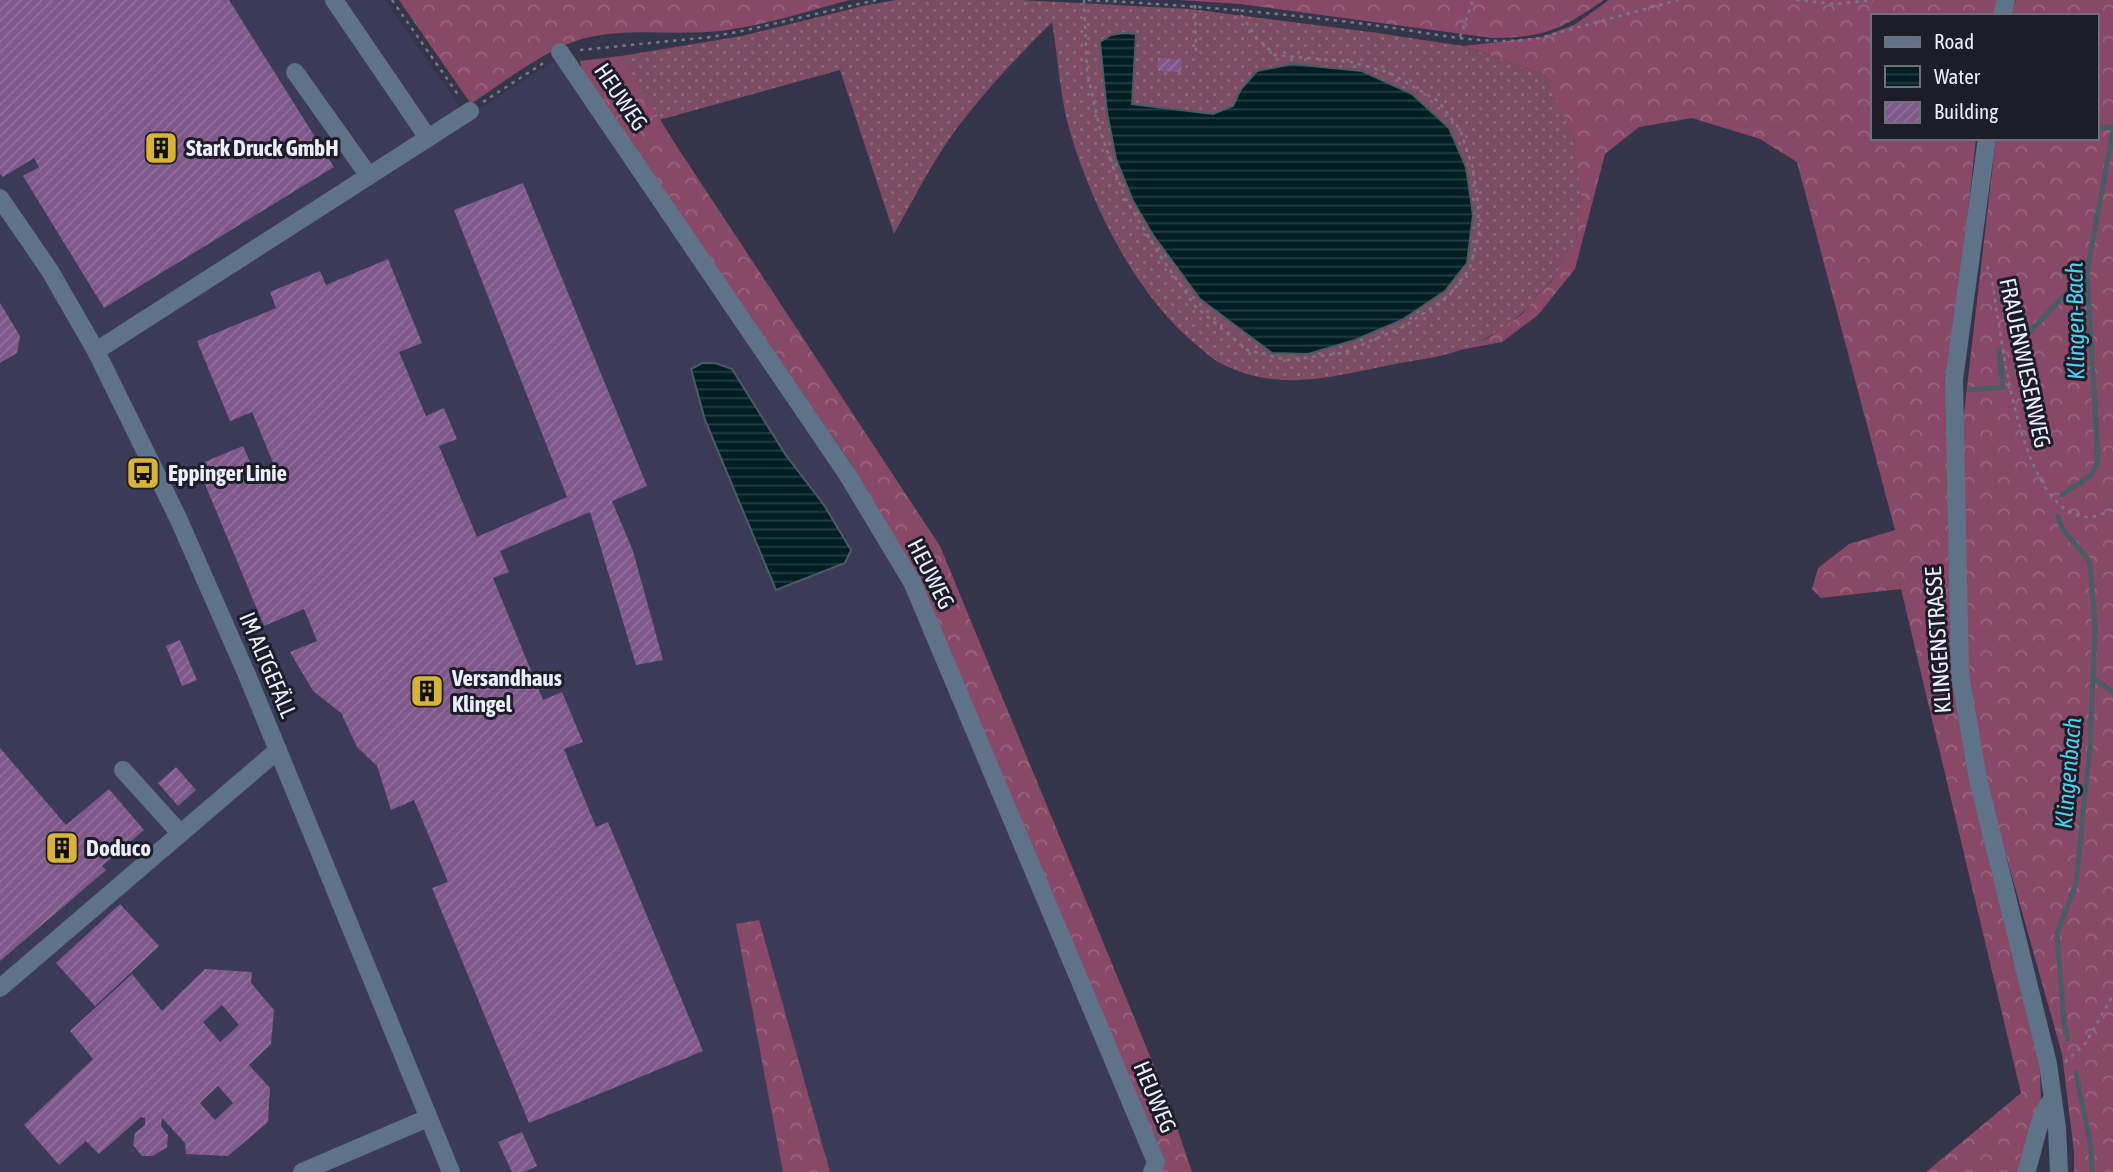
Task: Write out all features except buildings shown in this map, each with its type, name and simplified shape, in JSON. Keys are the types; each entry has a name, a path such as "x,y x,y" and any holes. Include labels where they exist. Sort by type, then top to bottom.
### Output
{"street":[{"path":"334,0 428,138"},
{"name":"HEUWEG","path":"561,52 847,474 912,582 1156,1163 1152,1172"},
{"path":"295,72 369,176"},
{"path":"96,351 470,111"},
{"name":"KLINGENSTRASSE","path":"1987,140 1954,380 1960,674 1978,779 2049,1070 2059,1172"},
{"name":"IM ALTGEFÄLL","path":"1,201 50,271 96,351 178,518 278,750 451,1172"},
{"path":"0,988 278,750"},
{"path":"122,770 180,833"},
{"path":"2026,1172 2048,1103 2053,1099"},
{"path":"302,1172 428,1118"}],"path":[{"path":"392,0 470,111 561,52 710,37 876,0"},
{"path":"1237,9 1256,37 1275,55 1351,62 1390,73 1438,101 1460,130 1472,165 1478,202 1479,233 1470,268 1449,296 1405,326 1343,353 1287,360 1247,350 1195,306 1125,198 1101,134 1087,71 1086,0 1237,9 1460,38 1518,42 1678,0"},
{"path":"1460,38 1473,0"},
{"path":"1796,0 1836,4 1873,0"},
{"path":"1195,5 1196,51"},
{"name":"FRAUENWIESENWEG","path":"1970,257 1985,261 1990,270 2008,376 2031,463 2043,488 2058,505 2074,515 2090,518 2113,509"},
{"path":"2049,1070 2059,1067 2085,1044 2113,995"}],"shaded area":[{"path":"0,0 385,0 467,117 559,57 843,475 907,583 1150,1161 1146,1172 0,1172"},
{"path":"896,0 1020,0 1190,9 1463,46 1545,75 1576,147 1581,202 1576,237 1557,273 1531,305 1499,330 1463,349 1432,358 1319,378 1280,380 1260,377 1240,372 1217,361 1177,327 1137,277 1120,249 1091,190 1070,132 1061,91 1052,22 998,78 957,128 928,172 894,234 840,70 659,120 621,56 742,36"}],"green space":[{"path":"399,0 850,0 736,29 616,33 582,39 539,59 471,104"},
{"path":"1180,0 1604,0 1552,30 1526,36 1492,38 1240,4"},
{"path":"1609,0 2001,0 1998,14 1871,14 1871,140 1976,140 1950,379 1954,674 2039,1050 2041,1102 2029,1149 2017,1172 1926,1172 2021,1093 1901,589 1821,598 1812,589 1818,568 1849,544 1895,530 1797,162 1760,139 1692,118 1639,127 1605,154 1575,269 1538,315 1502,342 1459,350 1488,338 1522,314 1552,281 1577,235 1581,196 1574,139 1545,75 1463,46 1542,37 1574,25"},
{"path":"2016,0 2113,0 2113,1172 2074,1172 2062,1054 1984,777 1966,680 1962,430 1996,140 2099,140 2099,14 2011,14"},
{"path":"621,56 672,139 940,546 1166,1095 1192,1172 1159,1172 1164,1158 916,581 854,468 582,71 580,61"},
{"path":"759,920 830,1172 783,1172 736,924"}],"water":[{"path":"1136,34 1132,104 1213,114 1233,106 1241,89 1257,71 1292,64 1362,71 1412,94 1449,128 1466,167 1473,215 1467,263 1445,291 1402,320 1355,340 1308,354 1272,353 1200,299 1153,235 1133,201 1116,159 1107,112 1100,42 1111,35"},
{"path":"702,363 715,363 732,369 785,454 824,505 851,550 845,563 776,590 705,420 691,369"}],"waterway":[{"path":"2099,128 2113,127"},
{"name":"Klingen-Bach","path":"2062,495 2091,475 2098,461 2087,272 2113,131"},
{"path":"2015,347 2087,272"},
{"path":"1970,390 2003,387 1999,350"},
{"name":"Klingenbach","path":"2058,516 2063,530 2090,564 2095,628 2090,746 2076,883 2057,934 2064,1023 2068,1039"},
{"path":"2093,678 2113,692"},
{"name":"Klingenbach","path":"2076,1073 2091,1147 2092,1172"}],"place":[{"name":"Stark Druck GmbH","path":"161,148"},
{"name":"Eppinger Linie","path":"143,473"},
{"name":"Versandhaus Klingel","path":"427,691"},
{"name":"Doduco","path":"62,848"}]}
